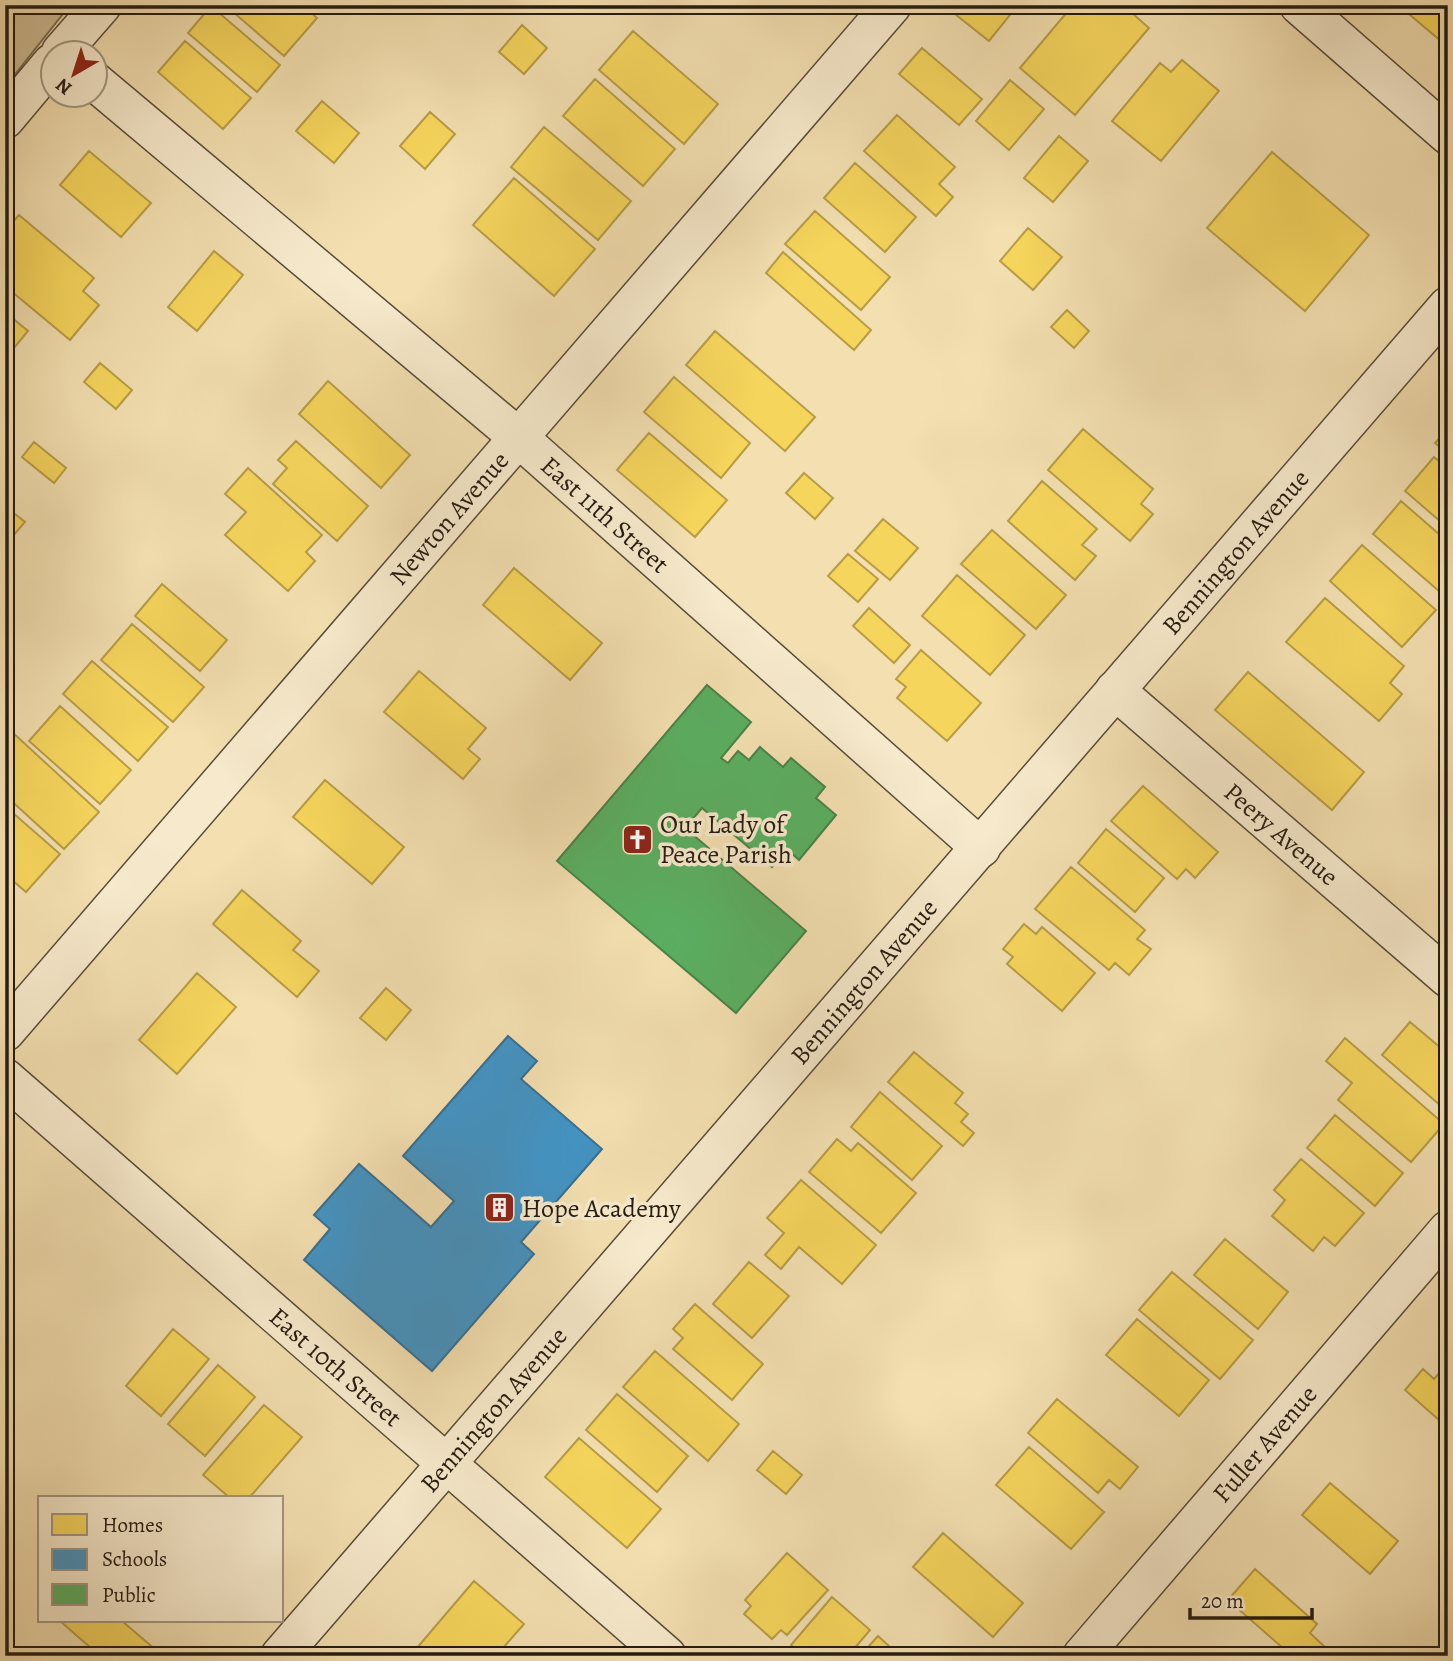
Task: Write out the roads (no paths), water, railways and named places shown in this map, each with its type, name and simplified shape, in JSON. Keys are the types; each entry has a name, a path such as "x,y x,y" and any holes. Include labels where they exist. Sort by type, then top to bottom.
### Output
{"street":[{"path":"73,38 102,5"},
{"name":"Newton Avenue","path":"5,1032 892,5"},
{"path":"1299,5 1448,135"},
{"path":"5,120 38,80"},
{"name":"East 11th Street","path":"108,93 520,438 981,848"},
{"name":"Bennington Avenue","path":"279,1656 1448,306"},
{"name":"Peery Avenue","path":"1115,690 1448,978"},
{"name":"East 10th Street","path":"5,1078 667,1656"},
{"name":"Fuller Avenue","path":"1082,1656 1448,1230"}],"place":[{"name":"Our Lady of Peace Parish","path":"637,839"},
{"name":"Hope Academy","path":"499,1208"}]}
